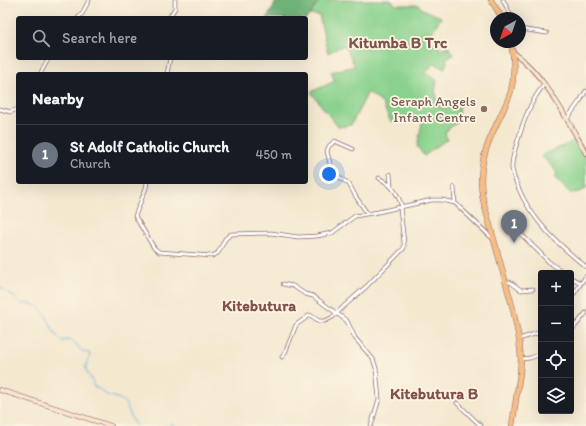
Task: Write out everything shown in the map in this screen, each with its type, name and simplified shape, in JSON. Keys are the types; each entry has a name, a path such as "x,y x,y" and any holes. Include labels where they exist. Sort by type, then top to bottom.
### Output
{"highway":[{"path":"491,0 498,12"},
{"path":"512,48 514,68 511,90 487,143 481,171 482,193 513,309 519,339 521,358 517,400 512,426"}],"street":[{"path":"80,16 88,0"},
{"path":"170,16 175,8 175,0"},
{"path":"496,8 504,2 509,12"},
{"path":"526,30 547,33"},
{"path":"513,52 531,68 544,85 567,119 586,153"},
{"path":"41,72 48,60"},
{"path":"167,72 170,60"},
{"path":"544,85 534,99 524,122 514,152 512,171 522,197 533,214 557,241 586,267"},
{"path":"567,119 580,102 586,91"},
{"path":"0,109 10,112 16,110"},
{"path":"353,149 335,141 331,143 328,151 331,170 335,175 349,184 367,213"},
{"path":"282,357 298,324 310,316 319,321 330,320 367,286 404,248 401,208 398,198 391,185 390,174"},
{"path":"379,178 391,185"},
{"path":"147,184 134,216 154,248 162,252 212,256 218,253 228,235 235,233 271,233 302,238 328,234 340,228 355,216 401,208 432,200 442,200 455,204 485,230 494,240"},
{"path":"454,186 455,204"},
{"path":"514,227 549,262 560,270"},
{"path":"574,294 586,276"},
{"path":"574,280 581,283"},
{"path":"506,282 511,283 523,290 533,289"},
{"path":"283,284 293,286 305,294 313,296 337,313 346,321 355,338 367,351 375,364 379,399 371,426"},
{"path":"574,327 586,312"},
{"path":"519,339 538,333"},
{"path":"521,358 530,358 538,355"},
{"path":"0,390 111,426"},
{"path":"457,403 481,426"}],"green space":[{"path":"277,0 319,0 308,17 268,16"},
{"path":"319,0 392,0 395,5 418,5 424,10 441,17 430,35 431,43 437,45 440,49 448,46 453,55 446,58 447,62 444,69 434,63 426,72 437,81 435,91 440,108 460,106 457,122 445,132 447,139 424,156 417,146 423,118 416,116 412,122 410,117 391,122 382,103 368,92 351,125 338,127 311,92 335,81 331,72 355,66 344,45 328,53 319,15 310,15"},
{"path":"576,139 586,158 586,188 580,192 570,193 555,178 557,173 541,156"}],"waterway":[{"path":"0,287 22,304 32,304 38,306 46,315 54,332 62,341 72,341 81,350 89,353 90,357 87,362 86,369 94,387 98,388 107,395 123,401 127,406 136,426"},
{"path":"168,426 171,424 176,426"}],"place":[{"name":"Seraph Angels Infant Centre","path":"484,109"},
{"name":"St Adolf Catholic Church","path":"514,243"}],"district":[{"name":"Kitumba B Trc","path":"398,42"},
{"name":"Kitebutura","path":"259,305"},
{"name":"Kitebutura B","path":"434,393"}]}
